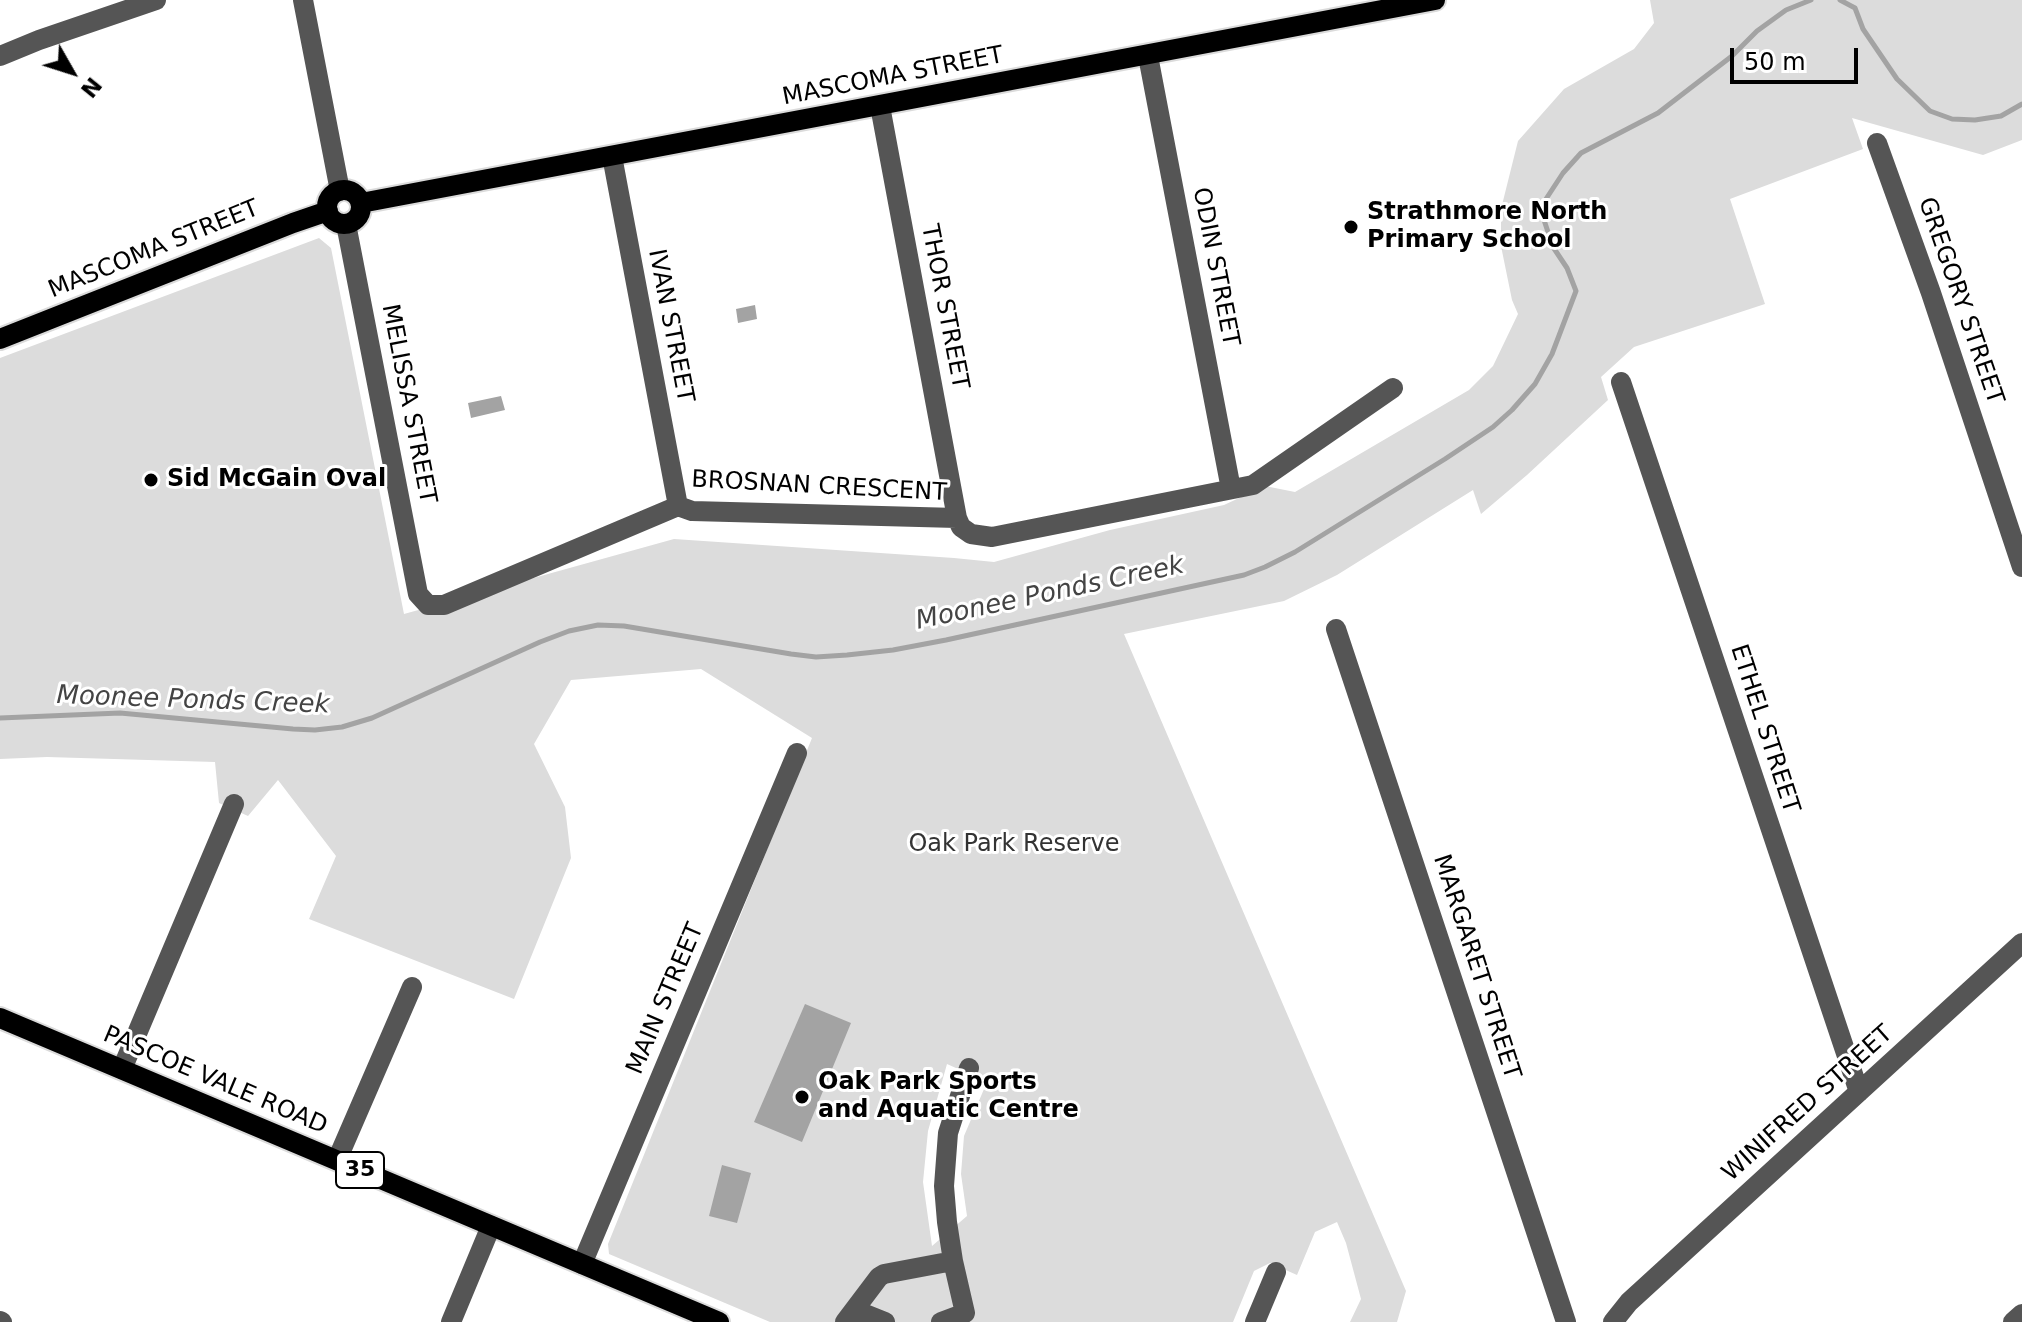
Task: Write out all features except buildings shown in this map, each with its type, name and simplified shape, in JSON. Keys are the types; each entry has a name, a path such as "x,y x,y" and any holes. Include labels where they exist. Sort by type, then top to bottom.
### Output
{"main road":[{"name":"MASCOMA STREET","path":"361,203 1148,56 1423,1"},
{"path":"340,191 351,191 361,203 357,219 346,224 333,220 328,211 329,201 340,191"},
{"name":"MASCOMA STREET","path":"0,339 328,211"},
{"name":"PASCOE VALE ROAD","path":"0,1018 719,1322"}],"street":[{"path":"0,56 156,0"},
{"path":"303,0 340,191"},
{"name":"ODIN STREET","path":"1148,56 1231,489"},
{"name":"THOR STREET","path":"880,106 957,518"},
{"name":"GREGORY STREET","path":"1877,143 1931,293 2022,567"},
{"name":"IVAN STREET","path":"612,156 678,506"},
{"name":"MELISSA STREET","path":"346,224 418,594"},
{"name":"ETHEL STREET","path":"1621,382 1859,1092"},
{"name":"BROSNAN CRESCENT","path":"418,594 428,605 444,605 678,506 692,511 957,518 961,527 971,534 992,537 1253,485 1393,388"},
{"name":"MARGARET STREET","path":"1336,629 1566,1322"},
{"name":"MAIN STREET","path":"582,1264 797,753"},
{"path":"122,1069 234,804"},
{"name":"WINIFRED STREET","path":"1613,1322 1629,1302 2022,943"},
{"path":"337,1160 412,987"},
{"path":"941,1322 968,1317 958,1291 953,1261 944,1164 948,1133 969,1068"},
{"path":"451,1322 491,1226"},
{"path":"885,1322 850,1316 884,1274 953,1261"},
{"path":"1255,1322 1276,1272"},
{"name":"WINIFRED STREET","path":"1599,1322 1629,1302"},
{"path":"2013,1322 2022,1314"}],"green space":[{"name":"Oak Park Reserve","path":"1650,0 2022,0 2022,140 1983,155 1852,118 1863,149 1730,199 1765,304 1634,347 1601,377 1608,400 1481,514 1473,490 1337,575 1284,601 1124,634 1406,1291 1397,1322 1350,1322 1361,1299 1337,1222 1315,1232 1297,1275 1270,1263 1254,1271 1233,1322 770,1322 609,1254 608,1244 812,738 701,669 571,680 534,744 565,807 571,858 514,999 309,919 336,856 278,780 248,816 219,803 215,762 47,757 0,759 0,358 319,238 331,248 404,614 674,539 994,562 1110,530 1224,505 1265,486 1295,492 1469,390 1493,366 1518,314 1512,300 1501,246 1501,209 1518,141 1564,89 1634,49 1654,23","holes":["947,1064 987,1082 964,1136 961,1174 967,1216 932,1246 923,1182 928,1131"]}],"shaded area":[{"path":"755,305 757,319 738,323 736,309"},
{"path":"501,396 505,410 471,418 468,403"},
{"path":"805,1004 851,1023 802,1142 754,1122"},
{"path":"722,1165 751,1173 737,1223 709,1216"}],"waterway":[{"name":"Moonee Ponds Creek","path":"0,718 120,713 293,729 342,727 372,718 540,642 598,625 624,626 791,654 816,657 847,655 946,640 1244,575 1265,567 1295,552 1445,459 1493,427 1512,410 1535,384 1552,354 1576,291 1567,268 1553,247 1544,220 1546,199 1563,173 1581,153 1658,113 1732,56 1757,31 1786,10 1811,0"},
{"name":"Moonee Ponds Creek","path":"1840,0 1855,8 1863,29 1897,79 1930,111 1952,119 1975,120 2001,116 2022,104"}],"place":[{"name":"Strathmore North Primary School","path":"1351,227"},
{"name":"Sid McGain Oval","path":"151,480"},
{"name":"Oak Park Sports and Aquatic Centre","path":"802,1097"}]}
